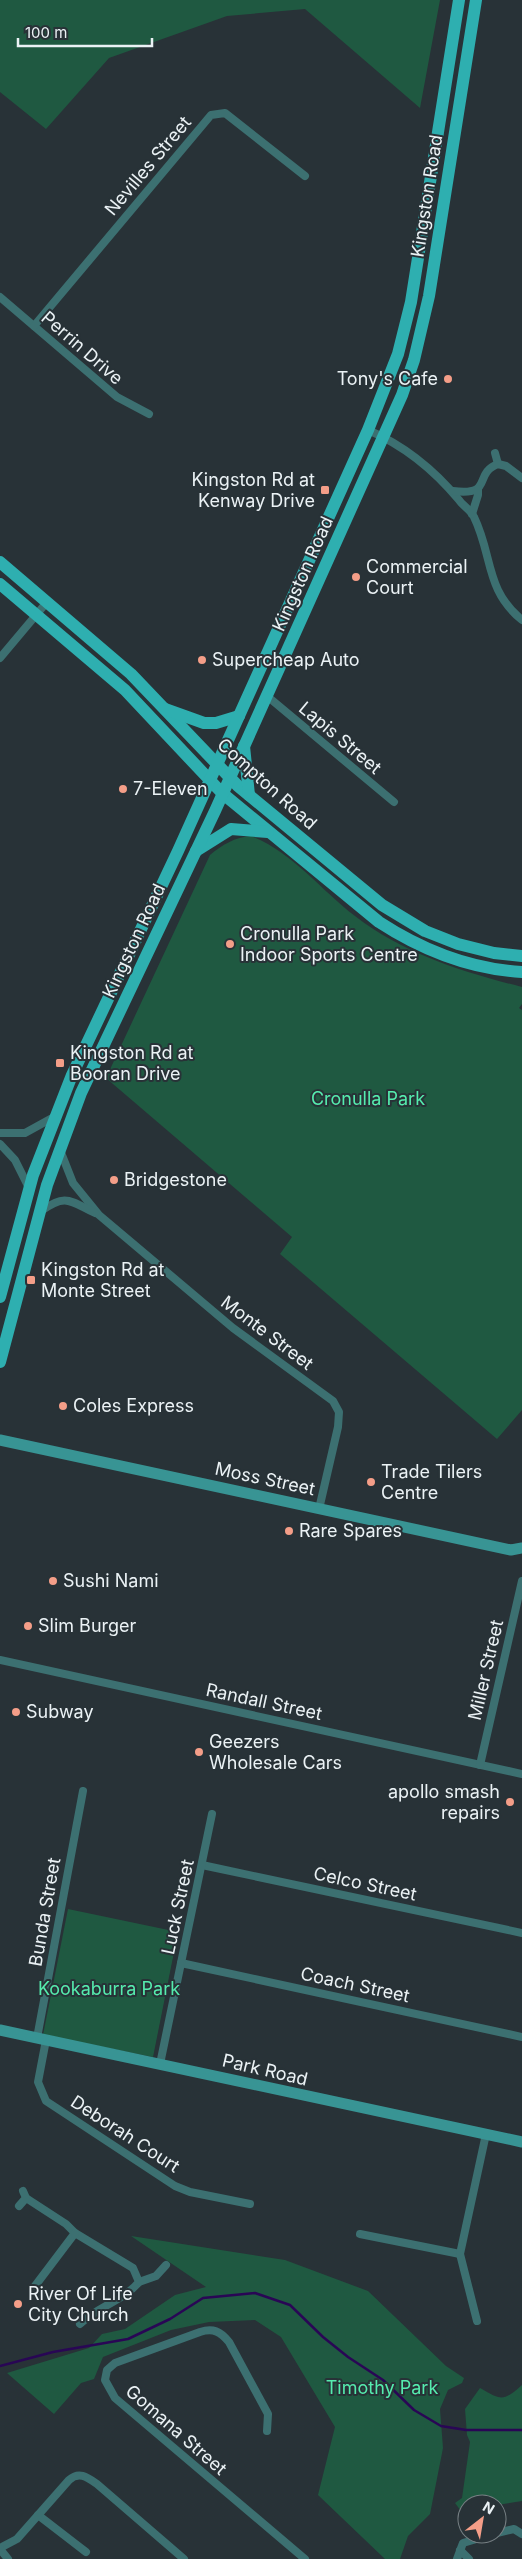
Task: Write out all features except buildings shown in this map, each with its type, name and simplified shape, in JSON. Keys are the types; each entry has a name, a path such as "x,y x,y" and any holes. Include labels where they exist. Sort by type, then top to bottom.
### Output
{"main road":[{"name":"Kingston Road","path":"0,1297 29,1188 54,1117 210,781 368,430 396,361 411,302 459,0"},
{"name":"Kingston Road","path":"0,1362 39,1212 59,1148 81,1093 267,696 383,436 414,360 424,320 476,0"},
{"name":"Compton Road","path":"0,562 113,658 165,709 229,778 369,894 410,923 458,944 494,953 522,956"},
{"name":"Compton Road","path":"0,584 124,690 222,793 366,912 404,937 457,960 486,968 522,972"},
{"path":"165,709 204,723 216,723 239,716"},
{"path":"244,746 249,795"},
{"path":"196,851 231,829 268,832"}],"street":[{"name":"Nevilles Street","path":"34,326 211,115 225,113 305,176"},
{"name":"Perrin Drive","path":"0,297 116,398 149,414"},
{"path":"368,430 383,436 402,448 452,490 472,514 496,590 510,609 522,620"},
{"path":"495,453 498,464"},
{"path":"472,514 478,496 478,489 488,471 498,464"},
{"path":"498,464 510,468 522,478"},
{"path":"452,490 471,492 478,489"},
{"path":"0,658 47,602"},
{"name":"Lapis Street","path":"267,696 394,802"},
{"path":"0,1133 25,1133 54,1117"},
{"path":"0,1144 15,1160 29,1188"},
{"name":"Monte Street","path":"59,1148 73,1183 99,1215 233,1328 333,1401 339,1412 338,1426 319,1509"},
{"name":"Monte Street","path":"39,1212 53,1202 62,1199 72,1201 99,1215"},
{"name":"Moss Street","path":"0,1440 511,1550 522,1548"},
{"name":"Miller Street","path":"480,1765 522,1581"},
{"name":"Randall Street","path":"0,1660 522,1774"},
{"name":"Bunda Street","path":"42,2039 82,1791"},
{"name":"Luck Street","path":"160,2064 212,1814"},
{"name":"Celco Street","path":"202,1864 522,1933"},
{"name":"Coach Street","path":"181,1963 522,2037"},
{"name":"Park Road","path":"0,2030 522,2142"},
{"name":"Deborah Court","path":"42,2039 38,2082 46,2100 175,2186 190,2192 250,2204"},
{"path":"477,2321 460,2254 486,2134"},
{"path":"19,2206 25,2194 66,2224 75,2233 133,2268 139,2282"},
{"path":"35,2286 75,2233"},
{"path":"360,2234 460,2254"},
{"path":"80,2324 98,2309 126,2295 139,2282 156,2276 166,2265"},
{"name":"Gomana Street","path":"267,2432 268,2414 229,2342 221,2333 209,2330 200,2332 115,2363 107,2370 105,2380 114,2398 305,2559"},
{"path":"8,2559 0,2549 17,2540 69,2480 75,2475 81,2475 97,2484 184,2559"},
{"path":"38,2515 86,2552"},
{"path":"507,2531 514,2529 522,2534"},
{"path":"457,2559 463,2544"},
{"path":"460,2550 469,2559"}],"green space":[{"path":"0,0 440,0 420,108 305,9 227,16 109,58 46,129 0,92"},
{"name":"Cronulla Park","path":"251,836 266,843 293,861 342,906 393,941 456,968 522,987 522,1004 519,1008 522,1010 522,1410 497,1439 280,1254 292,1237 106,1078 210,855 229,842"},
{"name":"Kookaburra Park","path":"68,1909 178,1932 153,2057 43,2035"},
{"name":"Timothy Park","path":"131,2236 285,2260 368,2291 446,2366 464,2378 462,2383 448,2390 440,2409 443,2448 430,2514 408,2536 400,2559 385,2559 318,2495 335,2427 281,2337 255,2320 209,2322 171,2330 103,2357 94,2379 81,2383 54,2414 7,2373 89,2348 102,2334 125,2329 175,2295 206,2287"},
{"name":"Timothy Park","path":"522,2385 522,2501 507,2503 507,2494 463,2494 470,2442 467,2435 465,2409 480,2388 498,2397 506,2397"}],"waterway":[{"path":"0,2366 53,2352 128,2339 170,2319 203,2298 255,2293 290,2305 323,2337 348,2357 383,2380 414,2410 441,2426 466,2430 522,2430"}],"place":[{"name":"Tony's Cafe","path":"448,379"},
{"name":"Kingston Rd at Kenway Drive","path":"325,490"},
{"name":"Commercial Court","path":"356,577"},
{"name":"Supercheap Auto","path":"202,660"},
{"name":"7-Eleven","path":"123,789"},
{"name":"Cronulla Park Indoor Sports Centre","path":"230,944"},
{"name":"Kingston Rd at Booran Drive","path":"60,1063"},
{"name":"Bridgestone","path":"114,1180"},
{"name":"Kingston Rd at Monte Street","path":"31,1280"},
{"name":"Coles Express","path":"63,1406"},
{"name":"Trade Tilers Centre","path":"371,1482"},
{"name":"Rare Spares","path":"289,1531"},
{"name":"Sushi Nami","path":"53,1581"},
{"name":"Slim Burger","path":"28,1626"},
{"name":"Subway","path":"16,1712"},
{"name":"Geezers Wholesale Cars","path":"199,1752"},
{"name":"apollo smash repairs","path":"510,1802"},
{"name":"River Of Life City Church","path":"18,2304"}]}
